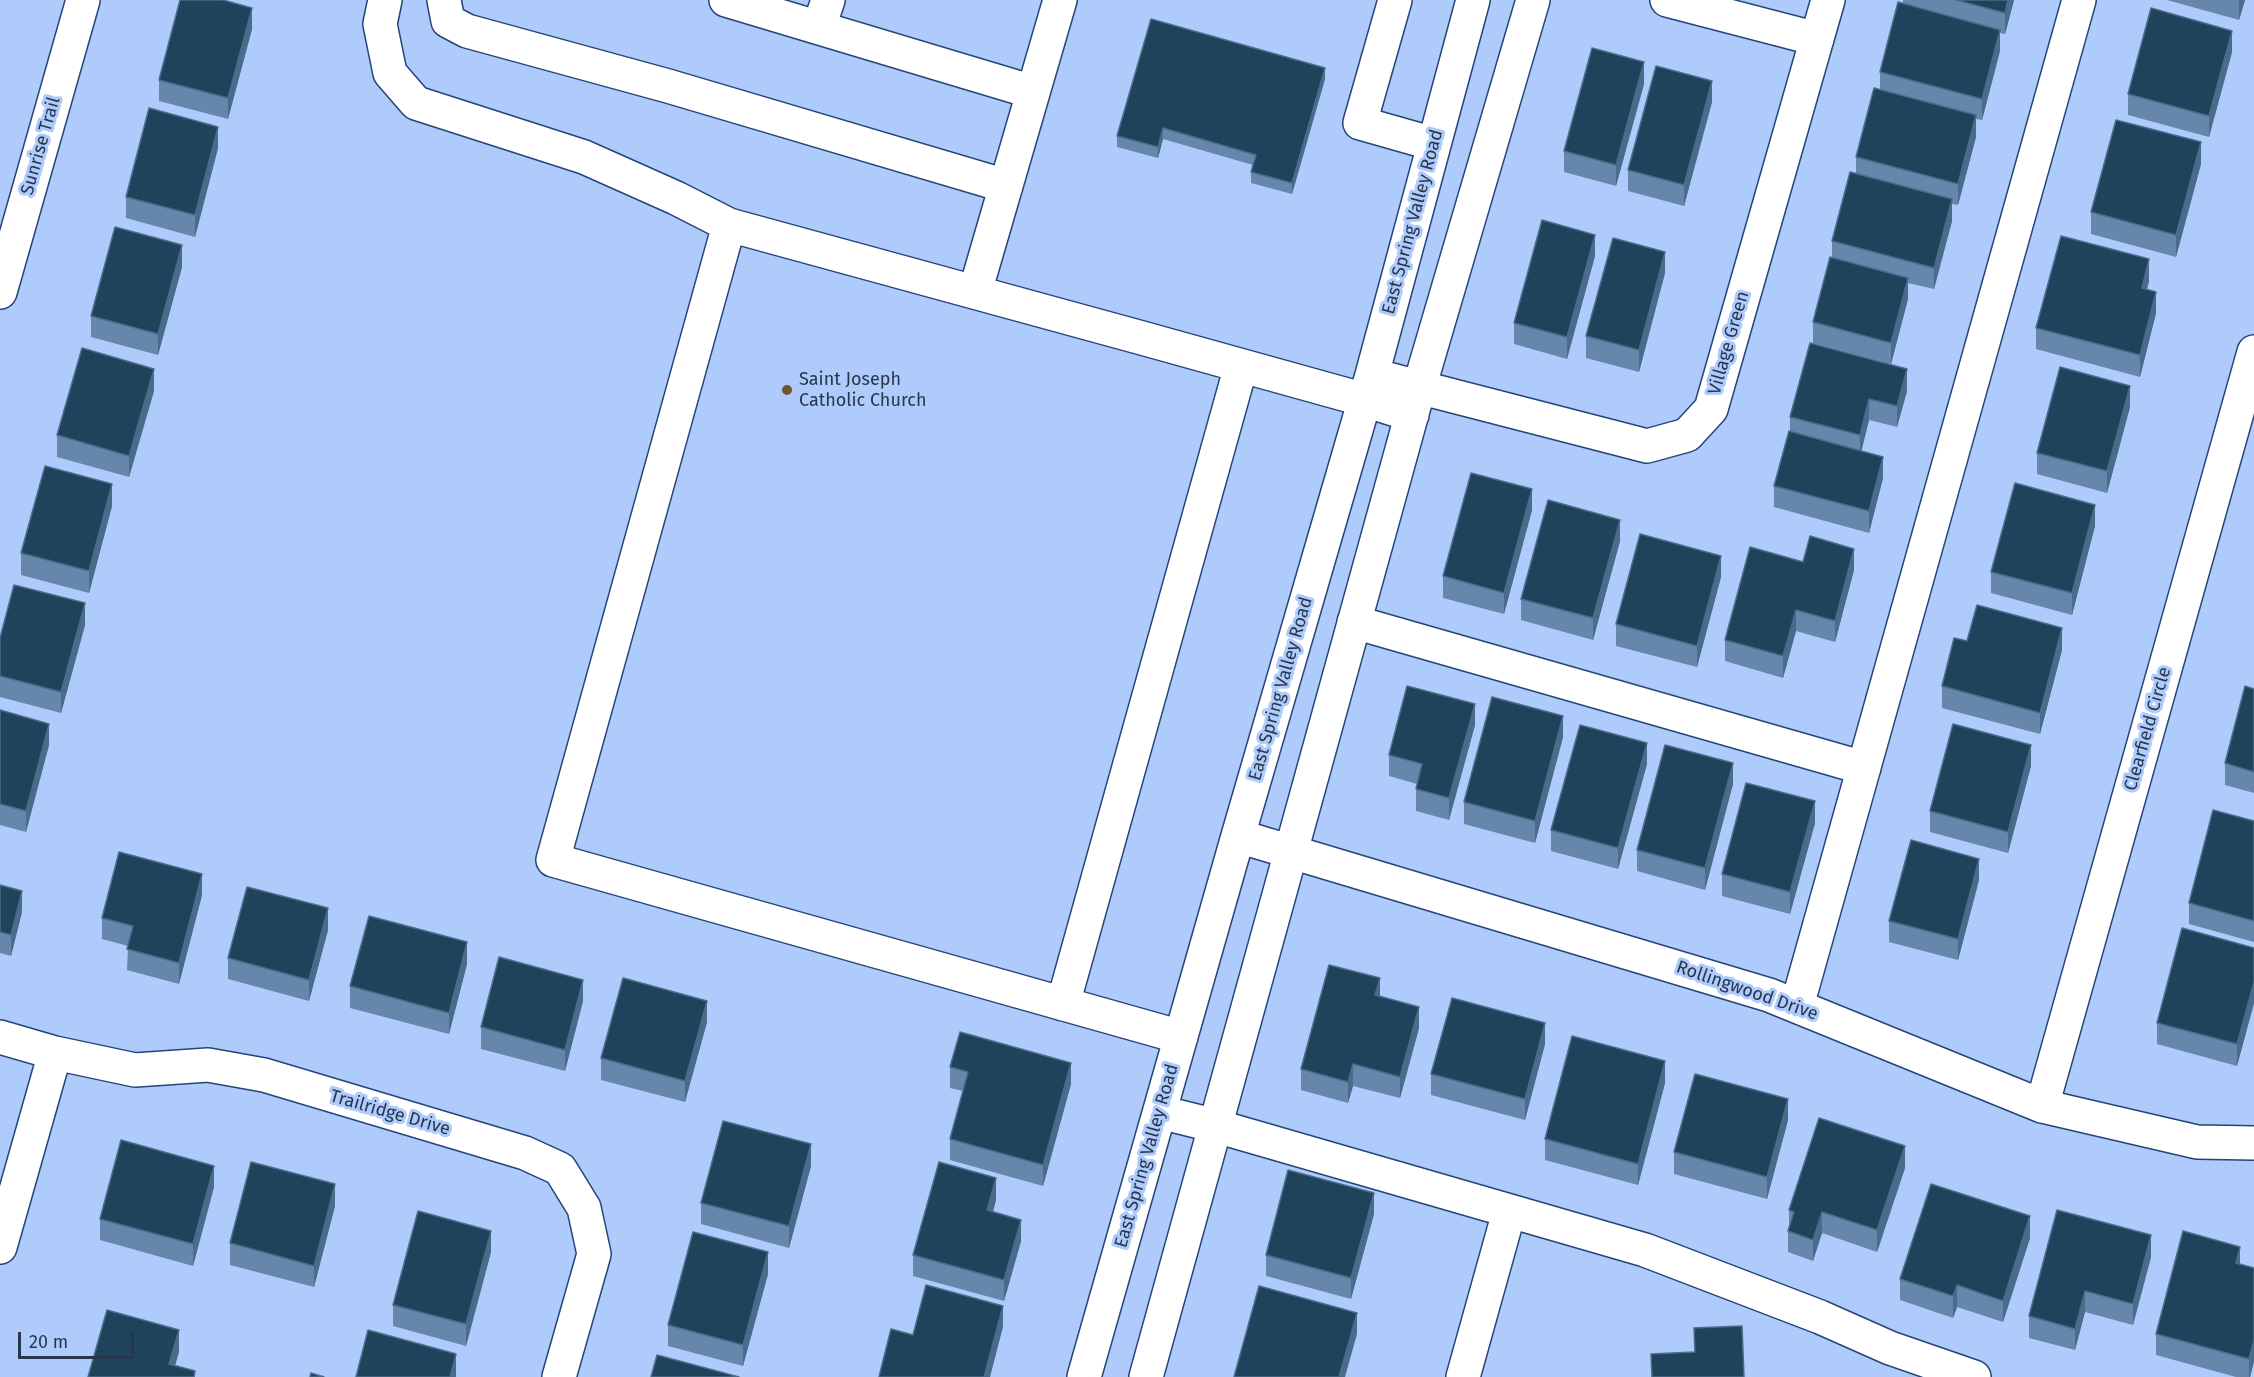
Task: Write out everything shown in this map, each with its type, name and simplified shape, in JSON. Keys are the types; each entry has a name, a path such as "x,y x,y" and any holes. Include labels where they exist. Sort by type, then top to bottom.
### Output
{"street":[{"name":"Sunrise Trail","path":"0,292 83,0"},
{"name":"Village Green","path":"385,0 380,24 390,73 416,103 584,157 676,198 729,225 1241,366 1368,388 1415,402 1647,446 1687,435 1711,409 1828,0"},
{"path":"444,0 448,21 467,31 668,86 1006,186"},
{"path":"726,0 824,14 1033,92"},
{"path":"975,292 1060,0"},
{"path":"1395,0 1360,123 1434,144"},
{"name":"East Spring Valley Road","path":"1084,1377 1368,388 1473,0"},
{"path":"1146,1377 1415,402 1533,0"},
{"path":"1667,0 1817,39"},
{"path":"1797,1006 2079,0"},
{"path":"729,225 553,860 1180,1037"},
{"name":"Clearfield Circle","path":"2042,1106 2254,352"},
{"path":"1063,1004 1241,366"},
{"path":"1354,622 1864,768"},
{"name":"Rollingwood Drive","path":"1238,837 1769,995 2042,1106 2197,1142 2254,1143"},
{"name":"Trailridge Drive","path":"0,1037 55,1053 135,1070 208,1065 264,1075 525,1153 560,1170 584,1208 594,1254 560,1377"},
{"path":"0,1247 55,1053"},
{"path":"1160,1112 1216,1126 1645,1250 1809,1313 1890,1348 1974,1377"},
{"path":"1463,1377 1509,1212"}],"building":[{"path":"180,0 223,0 252,8 228,98 159,80"},
{"path":"1956,0 2008,0 2005,13"},
{"path":"1898,2 2000,30 1982,99 1880,72"},
{"path":"2151,8 2232,31 2209,116 2128,94"},
{"path":"1151,19 1325,68 1292,183 1251,172 1256,155 1163,128 1158,147 1117,136"},
{"path":"1592,48 1644,62 1616,165 1564,151"},
{"path":"1656,66 1712,81 1684,185 1628,170"},
{"path":"1874,88 1976,115 1958,184 1856,157"},
{"path":"149,108 218,127 195,215 126,197"},
{"path":"2116,120 2201,142 2176,235 2091,212"},
{"path":"1850,172 1952,199 1934,268 1832,241"},
{"path":"1542,220 1595,235 1567,337 1514,323"},
{"path":"115,227 182,245 158,334 91,316"},
{"path":"2061,236 2149,259 2142,288 2156,292 2140,355 2036,328"},
{"path":"1613,238 1665,252 1639,350 1586,336"},
{"path":"1830,257 1908,278 1891,343 1813,322"},
{"path":"1810,343 1907,369 1897,406 1869,399 1860,435 1790,417"},
{"path":"82,348 154,369 129,456 57,435"},
{"path":"2060,367 2130,386 2107,471 2037,453"},
{"path":"1789,431 1883,457 1869,511 1774,486"},
{"path":"45,466 112,484 89,571 21,553"},
{"path":"1471,473 1532,489 1504,593 1443,576"},
{"path":"2015,483 2095,505 2072,593 1991,572"},
{"path":"1548,500 1620,520 1593,618 1521,599"},
{"path":"1640,534 1721,556 1697,646 1616,624"},
{"path":"1810,536 1854,549 1835,621 1796,610 1783,656 1725,640 1750,547 1803,562"},
{"path":"14,585 85,603 61,692 0,676 0,638"},
{"path":"1977,605 2062,628 2040,713 1942,686 1954,638 1967,641"},
{"path":"1407,686 1475,704 1449,798 1416,789 1422,764 1389,755"},
{"path":"2245,686 2254,689 2254,772 2225,763"},
{"path":"1492,697 1563,716 1535,821 1464,802"},
{"path":"0,710 49,724 26,811 0,804"},
{"path":"1953,724 2031,745 2008,832 1930,811"},
{"path":"1580,725 1647,743 1618,848 1551,830"},
{"path":"1665,745 1733,763 1705,868 1637,850"},
{"path":"1746,783 1815,801 1790,892 1722,874"},
{"path":"2213,810 2254,821 2254,921 2189,903"},
{"path":"1911,840 1979,859 1958,939 1889,921"},
{"path":"119,852 202,874 179,963 127,949 133,926 102,918"},
{"path":"0,885 22,891 11,935 0,932"},
{"path":"247,887 328,908 309,980 228,958"},
{"path":"369,916 467,942 449,1013 350,986"},
{"path":"2182,928 2254,948 2254,982 2237,1044 2157,1023"},
{"path":"499,957 583,980 565,1050 481,1027"},
{"path":"1329,965 1380,978 1375,995 1419,1007 1400,1077 1353,1064 1348,1082 1301,1069"},
{"path":"623,978 707,1001 685,1081 601,1058"},
{"path":"1452,998 1545,1023 1525,1099 1431,1074"},
{"path":"960,1032 1071,1063 1043,1165 950,1139 968,1072 950,1067"},
{"path":"1572,1036 1665,1061 1638,1164 1545,1139"},
{"path":"1695,1074 1788,1099 1767,1177 1674,1152"},
{"path":"1819,1118 1905,1146 1877,1230 1822,1212 1813,1240 1788,1231 1794,1212 1789,1210"},
{"path":"723,1121 811,1144 789,1226 701,1203"},
{"path":"121,1140 214,1166 193,1244 100,1219"},
{"path":"251,1162 335,1184 314,1266 230,1243"},
{"path":"939,1162 996,1178 987,1210 1021,1220 1004,1280 913,1255"},
{"path":"1288,1170 1374,1193 1351,1278 1266,1255"},
{"path":"1931,1184 2030,1216 2003,1301 1957,1285 1953,1296 1900,1279"},
{"path":"2057,1210 2151,1235 2133,1304 2085,1291 2075,1329 2029,1316"},
{"path":"418,1211 491,1231 466,1324 393,1305"},
{"path":"2183,1231 2240,1247 2236,1263 2254,1268 2254,1340 2249,1359 2156,1334"},
{"path":"693,1232 768,1252 743,1345 668,1325"},
{"path":"926,1285 1003,1306 984,1377 879,1377 891,1329 913,1335"},
{"path":"1259,1286 1357,1313 1339,1377 1234,1377"},
{"path":"107,1310 179,1330 169,1364 195,1371 194,1377 88,1377"},
{"path":"1742,1326 1744,1377 1652,1377 1651,1354 1695,1352 1694,1328"},
{"path":"368,1330 456,1354 450,1377 356,1377"},
{"path":"657,1355 739,1377 651,1377"},
{"path":"311,1373 324,1377 310,1377"}],"place":[{"name":"Saint Joseph Catholic Church","path":"787,390"}]}
